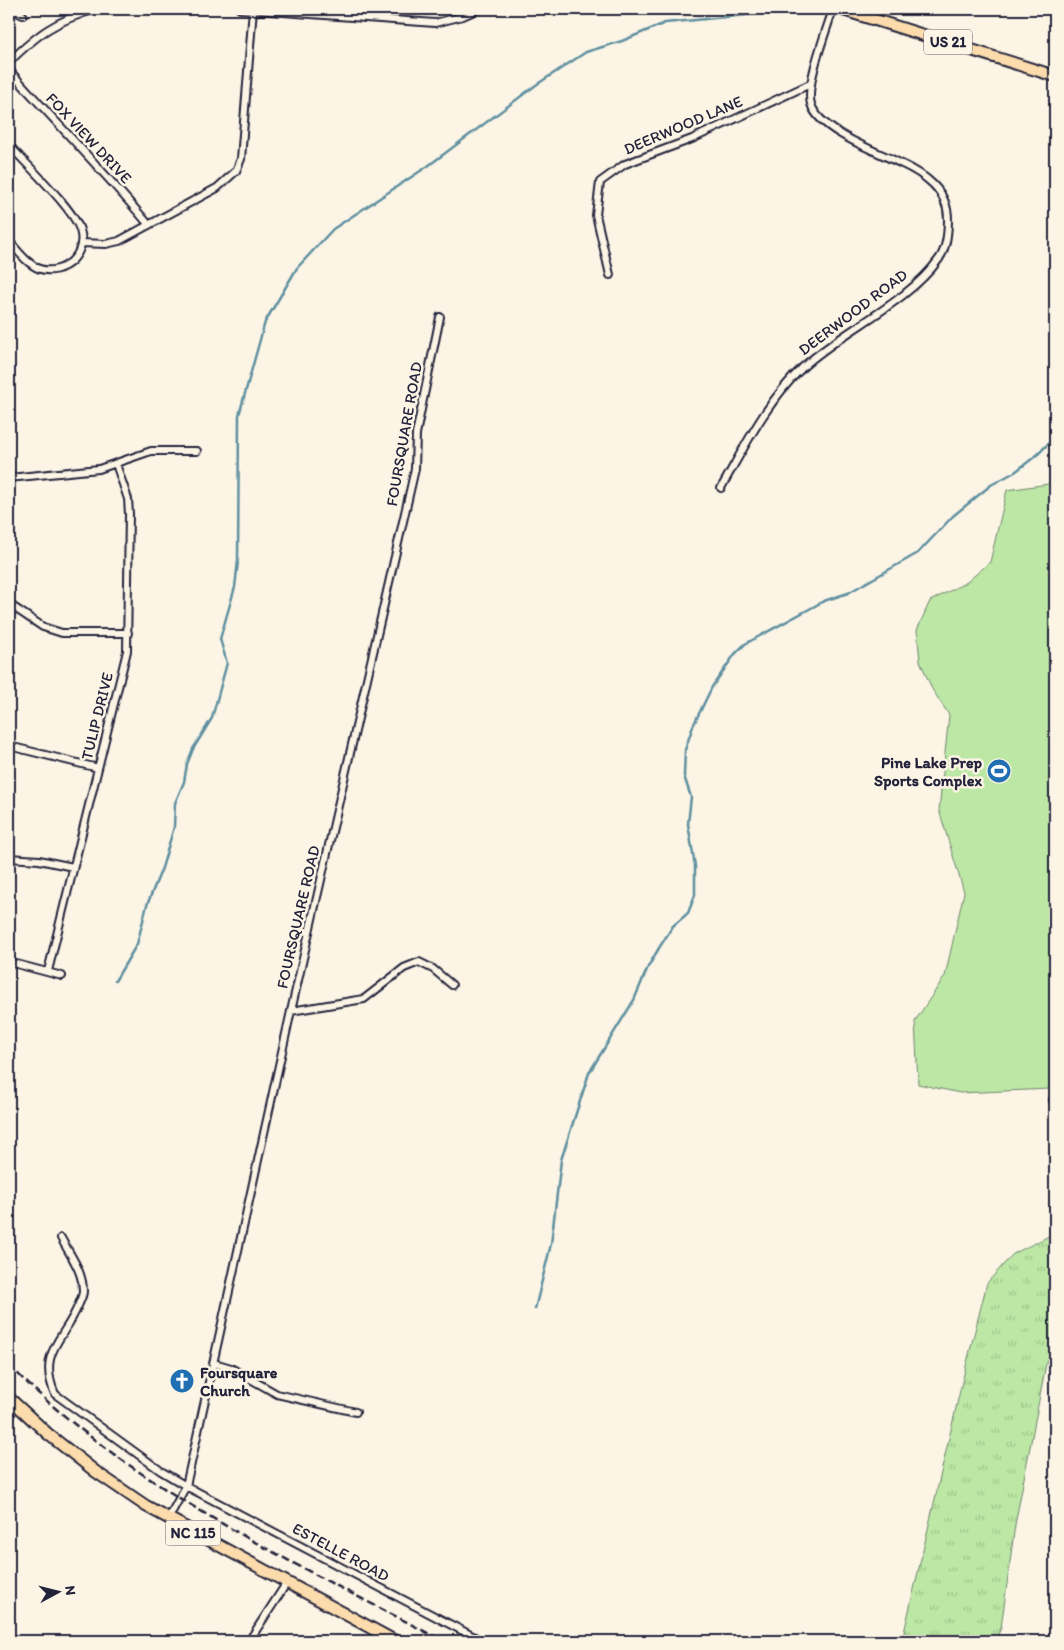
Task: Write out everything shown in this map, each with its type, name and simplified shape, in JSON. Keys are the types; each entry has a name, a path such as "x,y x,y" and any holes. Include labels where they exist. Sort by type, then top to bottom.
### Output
{"main road":[{"name":"US 21","path":"840,9 1055,76"},
{"name":"NC 115","path":"9,1398 48,1434 96,1472 168,1519 395,1641"}],"street":[{"path":"10,9 23,15"},
{"path":"9,62 38,34 61,21 96,9"},
{"path":"240,9 435,23 463,16 479,9"},
{"path":"81,243 106,244 119,241 217,188 236,171 241,159 253,9"},
{"name":"DEERWOOD ROAD","path":"721,488 762,414 803,367 907,292 940,258 948,236 948,208 936,186 920,172 855,142 828,126 818,117 810,104 810,84 833,9"},
{"name":"FOX VIEW DRIVE","path":"9,70 65,134 110,179 148,225"},
{"name":"DEERWOOD LANE","path":"610,275 596,215 600,182 625,164 692,139 810,84"},
{"path":"9,145 73,216 80,231 81,243 71,262 63,268 50,270 39,269 29,263 9,241"},
{"name":"FOURSQUARE ROAD","path":"168,1519 186,1486 214,1363 291,1011 415,469 416,434 440,316"},
{"path":"9,478 98,469 151,451 197,451"},
{"name":"TULIP DRIVE","path":"48,971 127,650 129,514 128,499 116,464"},
{"path":"9,604 43,627 62,632 128,633"},
{"path":"9,746 98,768"},
{"path":"9,858 39,860 73,868"},
{"path":"9,962 62,976"},
{"path":"291,1011 364,999 404,968 419,962 432,969 452,985"},
{"name":"ESTELLE ROAD","path":"61,1238 80,1273 83,1294 76,1311 51,1352 48,1366 50,1381 55,1394 161,1471 186,1486 482,1641"},
{"path":"214,1363 231,1368 278,1394 356,1412"},
{"path":"249,1641 286,1584"}],"green space":[{"name":"Pine Lake Prep Sports Complex","path":"1055,483 1055,1082 1050,1089 960,1093 918,1084 915,1021 945,976 964,892 939,810 949,715 932,689 920,661 917,630 930,601 967,582 990,562 1007,490"},
{"path":"1055,1233 1055,1344 1046,1364 1015,1525 1001,1628 995,1641 902,1641 987,1283 1013,1254"}],"waterway":[{"path":"115,981 137,944 147,905 162,868 174,827 175,803 184,782 187,764 193,749 212,718 227,663 220,639 235,587 238,561 239,415 265,322 297,268 333,229 428,166 536,85 586,52 622,41 665,23 767,13"},
{"path":"535,1309 551,1244 561,1160 589,1073 634,1000 648,967 659,948 673,926 688,913 695,895 695,866 688,824 691,797 684,776 685,750 693,726 712,687 735,654 745,644 824,601 848,593 918,553 953,516 991,485 1015,472 1037,455 1055,437"}],"railway":[{"path":"9,1365 56,1409 107,1449 160,1486 215,1520 271,1551 443,1641"}],"place":[{"name":"Pine Lake Prep Sports Complex","path":"999,771"},
{"name":"Foursquare Church","path":"182,1381"}]}
